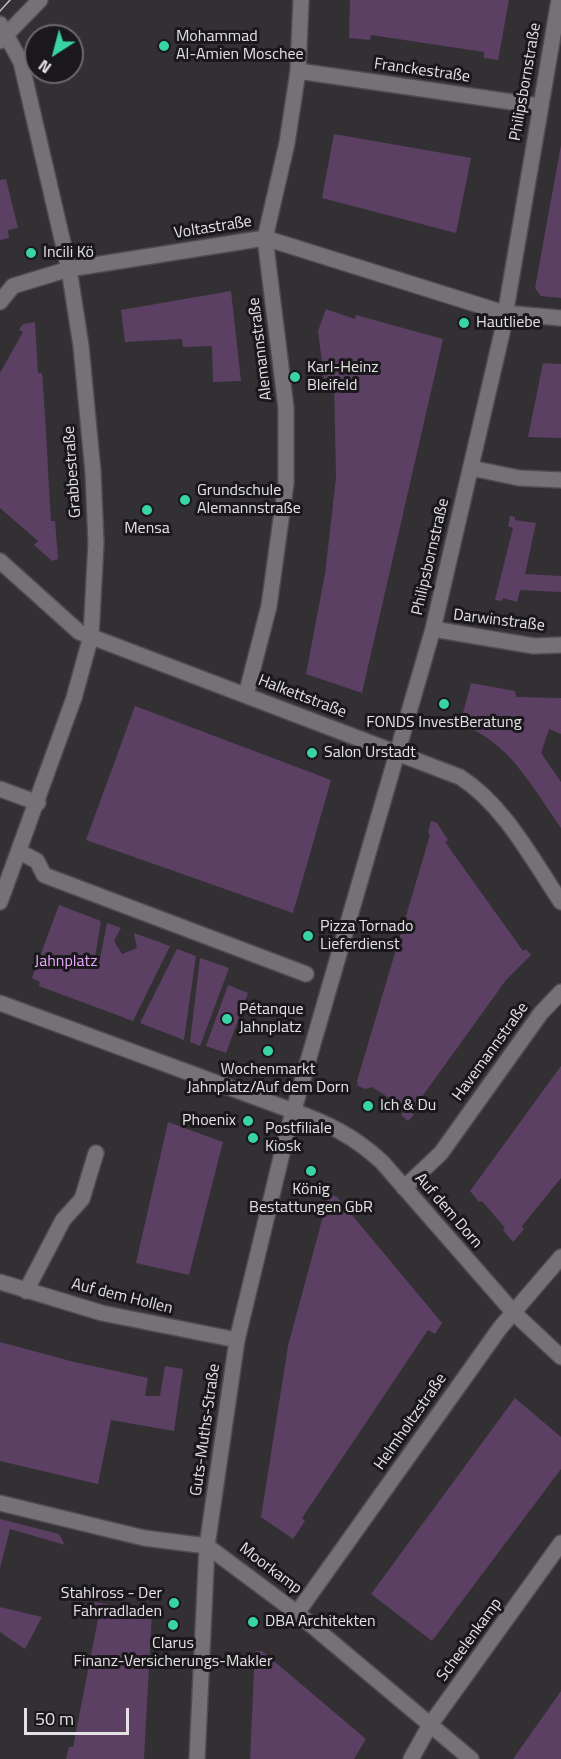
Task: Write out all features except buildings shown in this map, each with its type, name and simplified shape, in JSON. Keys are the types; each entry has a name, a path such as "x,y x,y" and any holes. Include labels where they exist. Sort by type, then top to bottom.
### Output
{"street":[{"path":"2,33 40,0"},
{"name":"Alemannstraße","path":"246,695 269,606 286,483 286,408 265,238 287,143 298,71 302,0"},
{"name":"Philipsbornstraße","path":"293,1112 399,754 433,629 504,313 559,0"},
{"name":"Grabbestraße","path":"0,902 38,803 74,698 91,636 96,543 93,472 81,346 69,269 21,62 2,33"},
{"name":"Franckestraße","path":"298,71 540,106"},
{"name":"Voltastraße","path":"0,302 13,286 69,269 265,238 504,313 561,318"},
{"path":"471,468 519,478 561,480"},
{"name":"Halkettstraße","path":"0,561 79,632 460,777 478,789 493,805 559,895"},
{"name":"Darwinstraße","path":"433,629 534,646 561,645"},
{"path":"0,789 38,803"},
{"path":"20,852 37,861 44,875 306,974"},
{"name":"Havemannstraße","path":"404,1188 441,1153 542,1013 561,992"},
{"path":"0,1003 293,1112"},
{"name":"Auf dem Dorn","path":"293,1112 337,1128 360,1142 404,1188 514,1313 561,1357"},
{"name":"Guts-Muths-Straße","path":"197,1759 207,1546 237,1340 293,1112"},
{"path":"26,1291 63,1220 82,1199 96,1153"},
{"name":"Helmholtzstraße","path":"297,1613 494,1337 561,1257"},
{"name":"Auf dem Hollen","path":"0,1282 136,1321 237,1340"},
{"name":"Moorkamp","path":"0,1503 144,1538 207,1546 297,1613 471,1759"},
{"name":"Scheelenkamp","path":"411,1759 430,1725 561,1544"}],"green space":[{"path":"350,0 509,0 498,60 484,58 484,52 371,35 370,40 349,38"},
{"path":"334,134 471,158 456,233 322,198"},
{"path":"561,145 561,298 541,296 535,288"},
{"path":"6,179 18,228 8,230 9,238 0,240 0,180"},
{"path":"231,291 241,381 213,382 212,346 183,347 182,339 125,342 121,310"},
{"path":"326,309 355,319 356,315 443,339 362,693 306,674 325,574 336,478 334,378 324,378 318,331"},
{"path":"35,322 38,373 42,373 51,521 55,521 58,559 52,561 34,545 38,541 0,508 0,373 23,332 19,330 23,324"},
{"path":"543,363 561,364 561,438 528,437"},
{"path":"510,516 515,517 515,520 536,523 525,574 561,576 561,592 520,590 517,602 503,598 502,601 495,600 513,528 508,526"},
{"path":"471,683 515,691 516,697 561,698 561,734 549,729 541,753 561,782 561,828 518,767 506,754 477,732 460,724"},
{"path":"135,706 331,780 293,913 86,840"},
{"path":"431,821 437,823 448,840 445,842 523,951 526,949 531,955 506,980 411,1112 414,1115 408,1121 401,1115 403,1113 398,1104 372,1087 365,1089 358,1086 357,1081 430,835 428,833"},
{"name":"Jahnplatz","path":"59,905 101,921 94,963 99,964 107,923 121,928 114,941 122,954 137,948 134,933 170,946 133,1021 39,986 40,982 32,978"},
{"path":"177,949 196,956 184,1040 140,1023"},
{"path":"200,958 229,968 200,1046 190,1042"},
{"name":"Pétanque Jahnplatz","path":"228,985 248,993 226,1053 206,1046"},
{"path":"561,1066 561,1178 522,1226 524,1229 513,1242 503,1230 505,1228 482,1201 479,1202 470,1191"},
{"path":"168,1122 223,1142 189,1275 136,1263"},
{"path":"329,1194 337,1197 442,1323 435,1334 428,1330 302,1518 305,1521 293,1539 261,1517 288,1346"},
{"path":"0,1342 74,1362 148,1378 145,1396 160,1396 165,1366 183,1369 174,1431 111,1420 98,1484 0,1461"},
{"path":"515,1398 561,1437 561,1469 432,1641 371,1594"},
{"path":"0,1519 59,1534 65,1545 10,1529 0,1568"},
{"path":"95,1602 152,1613 144,1759 66,1759 69,1747 73,1747 99,1614 93,1612"},
{"path":"0,1607 42,1617 25,1649 0,1632"},
{"path":"255,1651 262,1651 366,1739 354,1759 250,1759"},
{"path":"561,1691 561,1759 513,1759"}],"tram line":[{"path":"0,11 10,0"}],"place":[{"name":"Mohammad Al-Amien Moschee","path":"164,46"},
{"name":"Incili Kö","path":"31,253"},
{"name":"Hautliebe","path":"464,323"},
{"name":"Karl-Heinz Bleifeld","path":"295,377"},
{"name":"Grundschule Alemannstraße","path":"185,500"},
{"name":"Mensa","path":"147,510"},
{"name":"FONDS InvestBeratung","path":"444,704"},
{"name":"Salon Urstadt","path":"312,753"},
{"name":"Pizza Tornado Lieferdienst","path":"308,936"},
{"name":"Pétanque Jahnplatz","path":"227,1019"},
{"name":"Wochenmarkt Jahnplatz/Auf dem Dorn","path":"268,1051"},
{"name":"Ich & Du","path":"368,1106"},
{"name":"Phoenix","path":"248,1121"},
{"name":"Postfiliale Kiosk","path":"253,1138"},
{"name":"König Bestattungen GbR","path":"311,1171"},
{"name":"Stahlross - Der Fahrradladen","path":"174,1603"},
{"name":"DBA Architekten","path":"253,1622"},
{"name":"Clarus Finanz-Versicherungs-Makler","path":"173,1625"}]}
